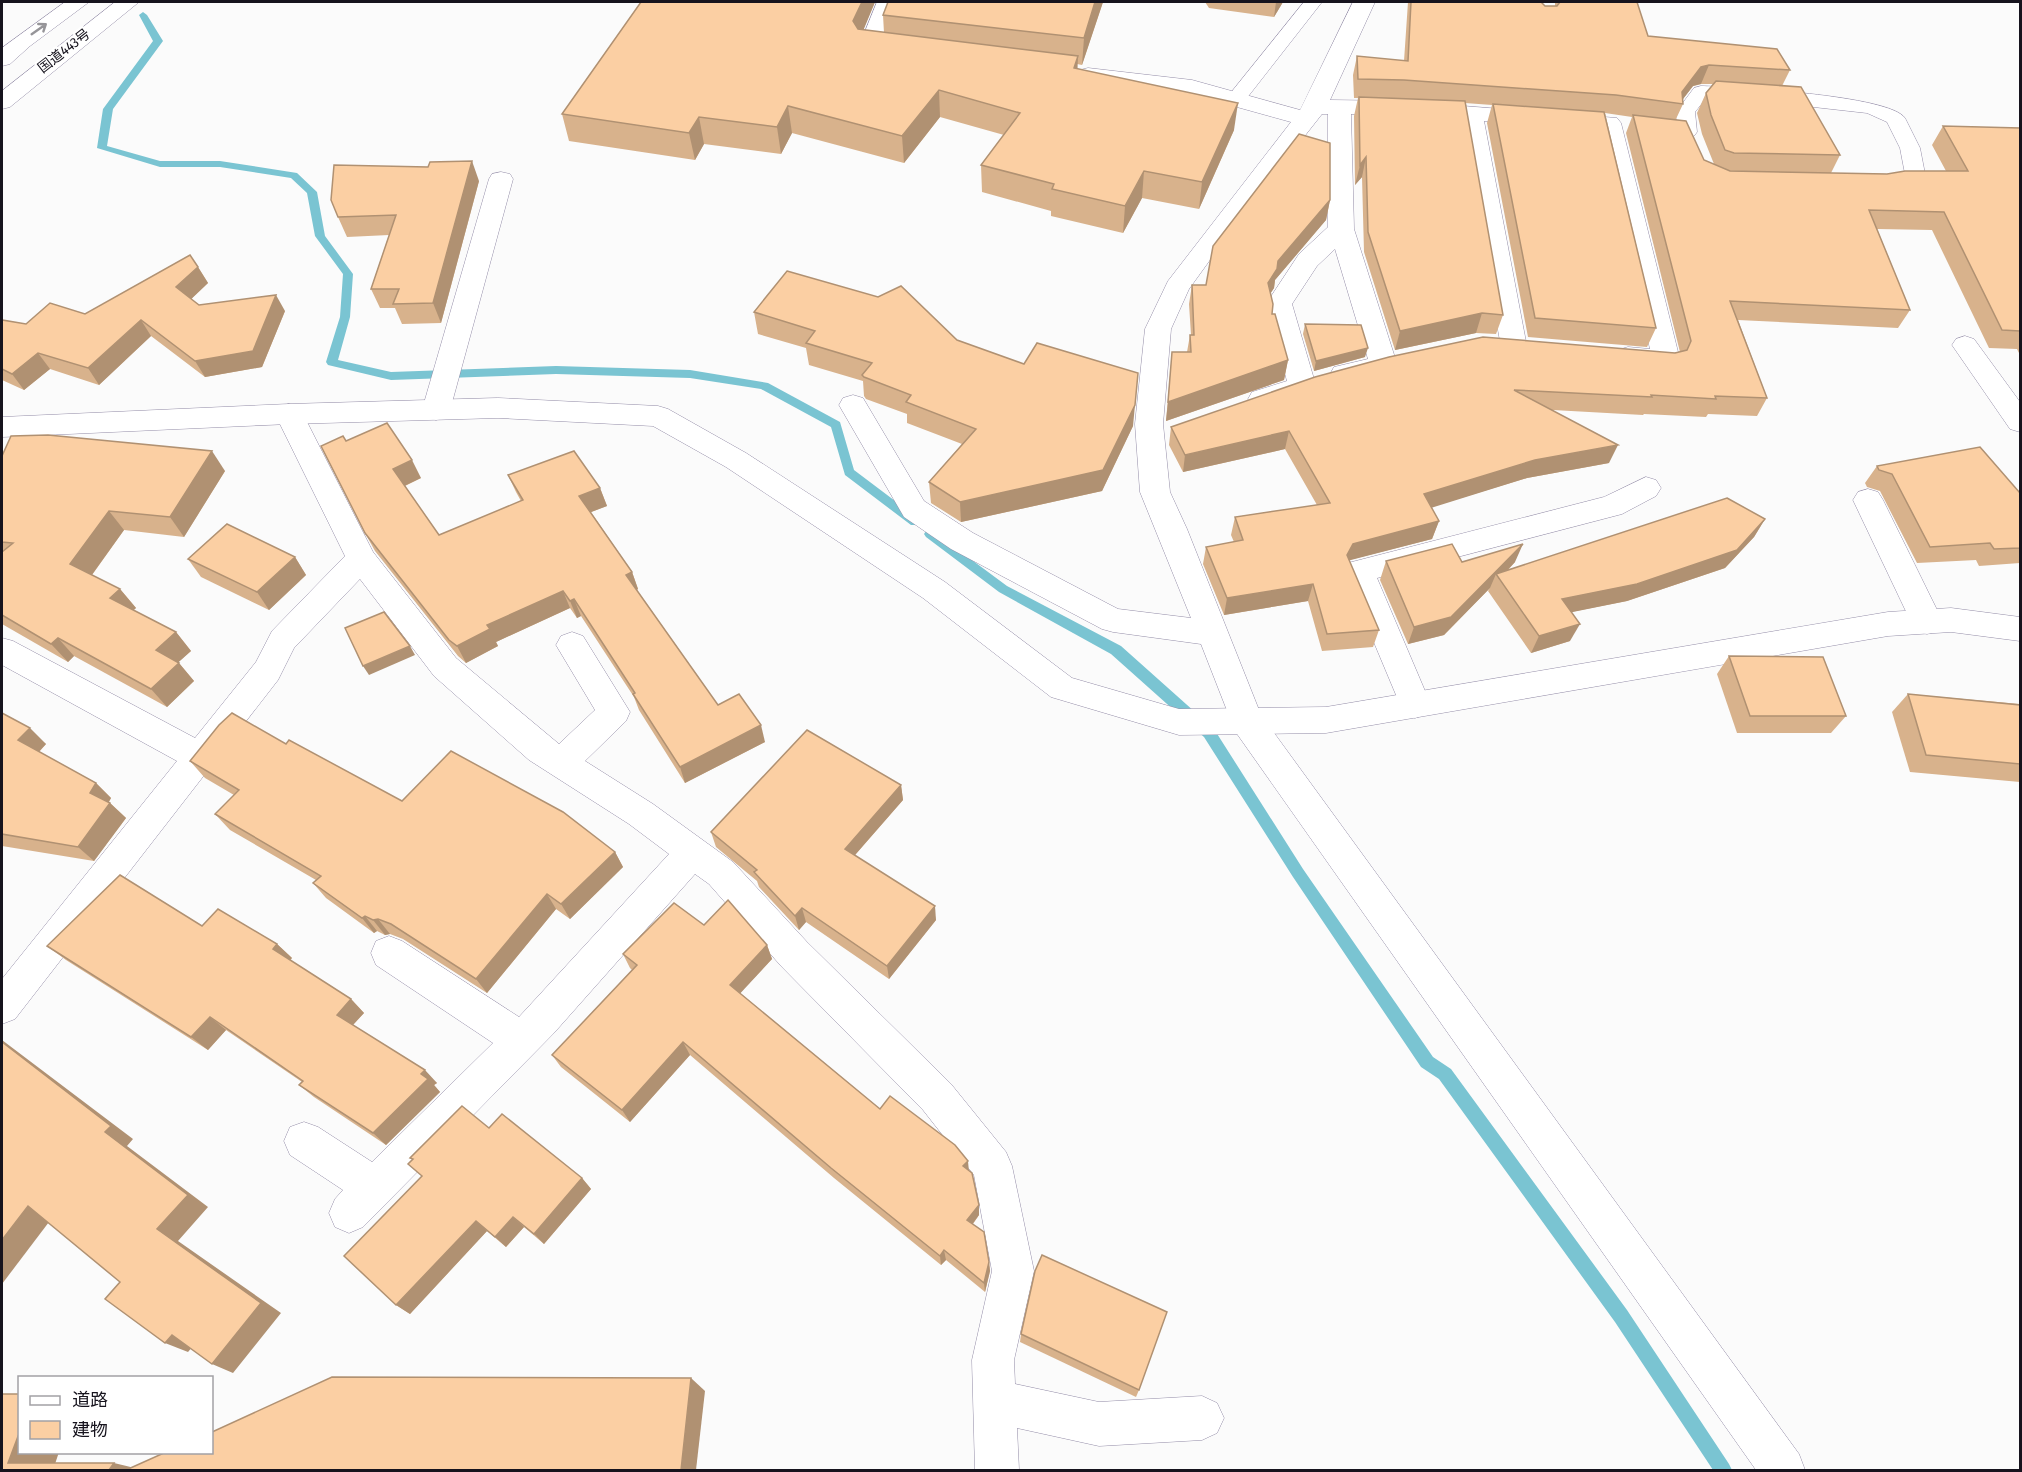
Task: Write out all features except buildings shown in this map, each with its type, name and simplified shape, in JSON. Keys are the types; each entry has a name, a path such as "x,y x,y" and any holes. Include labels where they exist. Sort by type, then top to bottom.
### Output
{"main road":[{"name":"国道443号","path":"2,59 22,41 78,2"},
{"name":"国道443号","path":"2,102 128,2"},
{"path":"887,2 869,50 915,55"},
{"path":"1364,2 1320,111 1232,212 1172,297 1158,328 1149,424 1161,435 1155,492 1247,721 1783,1470"},
{"path":"1065,72 1192,87 1236,99 1320,111 1471,113 1620,124 1666,360 1608,355"},
{"path":"1237,408 1302,386 1395,361 1341,229 1320,111"},
{"path":"1471,113 1526,348 1485,345"},
{"path":"436,410 501,179"},
{"path":"1302,386 1279,304 1308,260 1341,229"},
{"path":"1965,345 2020,422"},
{"path":"853,405 914,508 962,540 1113,620 1212,633"},
{"path":"2,427 289,414 498,408 658,416 736,460 934,590 1062,688 1179,722 1326,720 1888,624 1951,620 2020,629"},
{"path":"289,414 361,560 445,667 541,750 642,814 721,873 794,954 937,1097 992,1166 1013,1271 993,1360 997,1470"},
{"path":"1415,705 1359,571 1612,506 1646,488"},
{"path":"1868,500 1927,622"},
{"path":"2,1007 267,671 283,640 316,603 361,560"},
{"path":"561,763 614,712 572,645"},
{"path":"2,650 198,756"},
{"path":"304,1141 361,1199 521,1040 693,852"},
{"path":"389,953 521,1040"},
{"path":"994,1401 1099,1424 1202,1418"}],"lane":[{"path":"1236,99 1313,2"},
{"path":"1698,152 1687,132 1685,112 1701,92 1742,93 1871,108 1895,118 1910,148 1916,178 1876,184"},
{"path":"1663,129 1687,132"}],"waterway":[{"path":"143,15 158,41 108,109 102,148 160,164 220,164 294,175 312,192 320,236 348,274 345,317 332,362 391,376 556,370 690,374 764,386 836,425 849,472 915,522"},
{"path":"930,534 1003,589 1116,650 1209,733 1298,873 1427,1062 1445,1074 1621,1316 1723,1470"}]}
